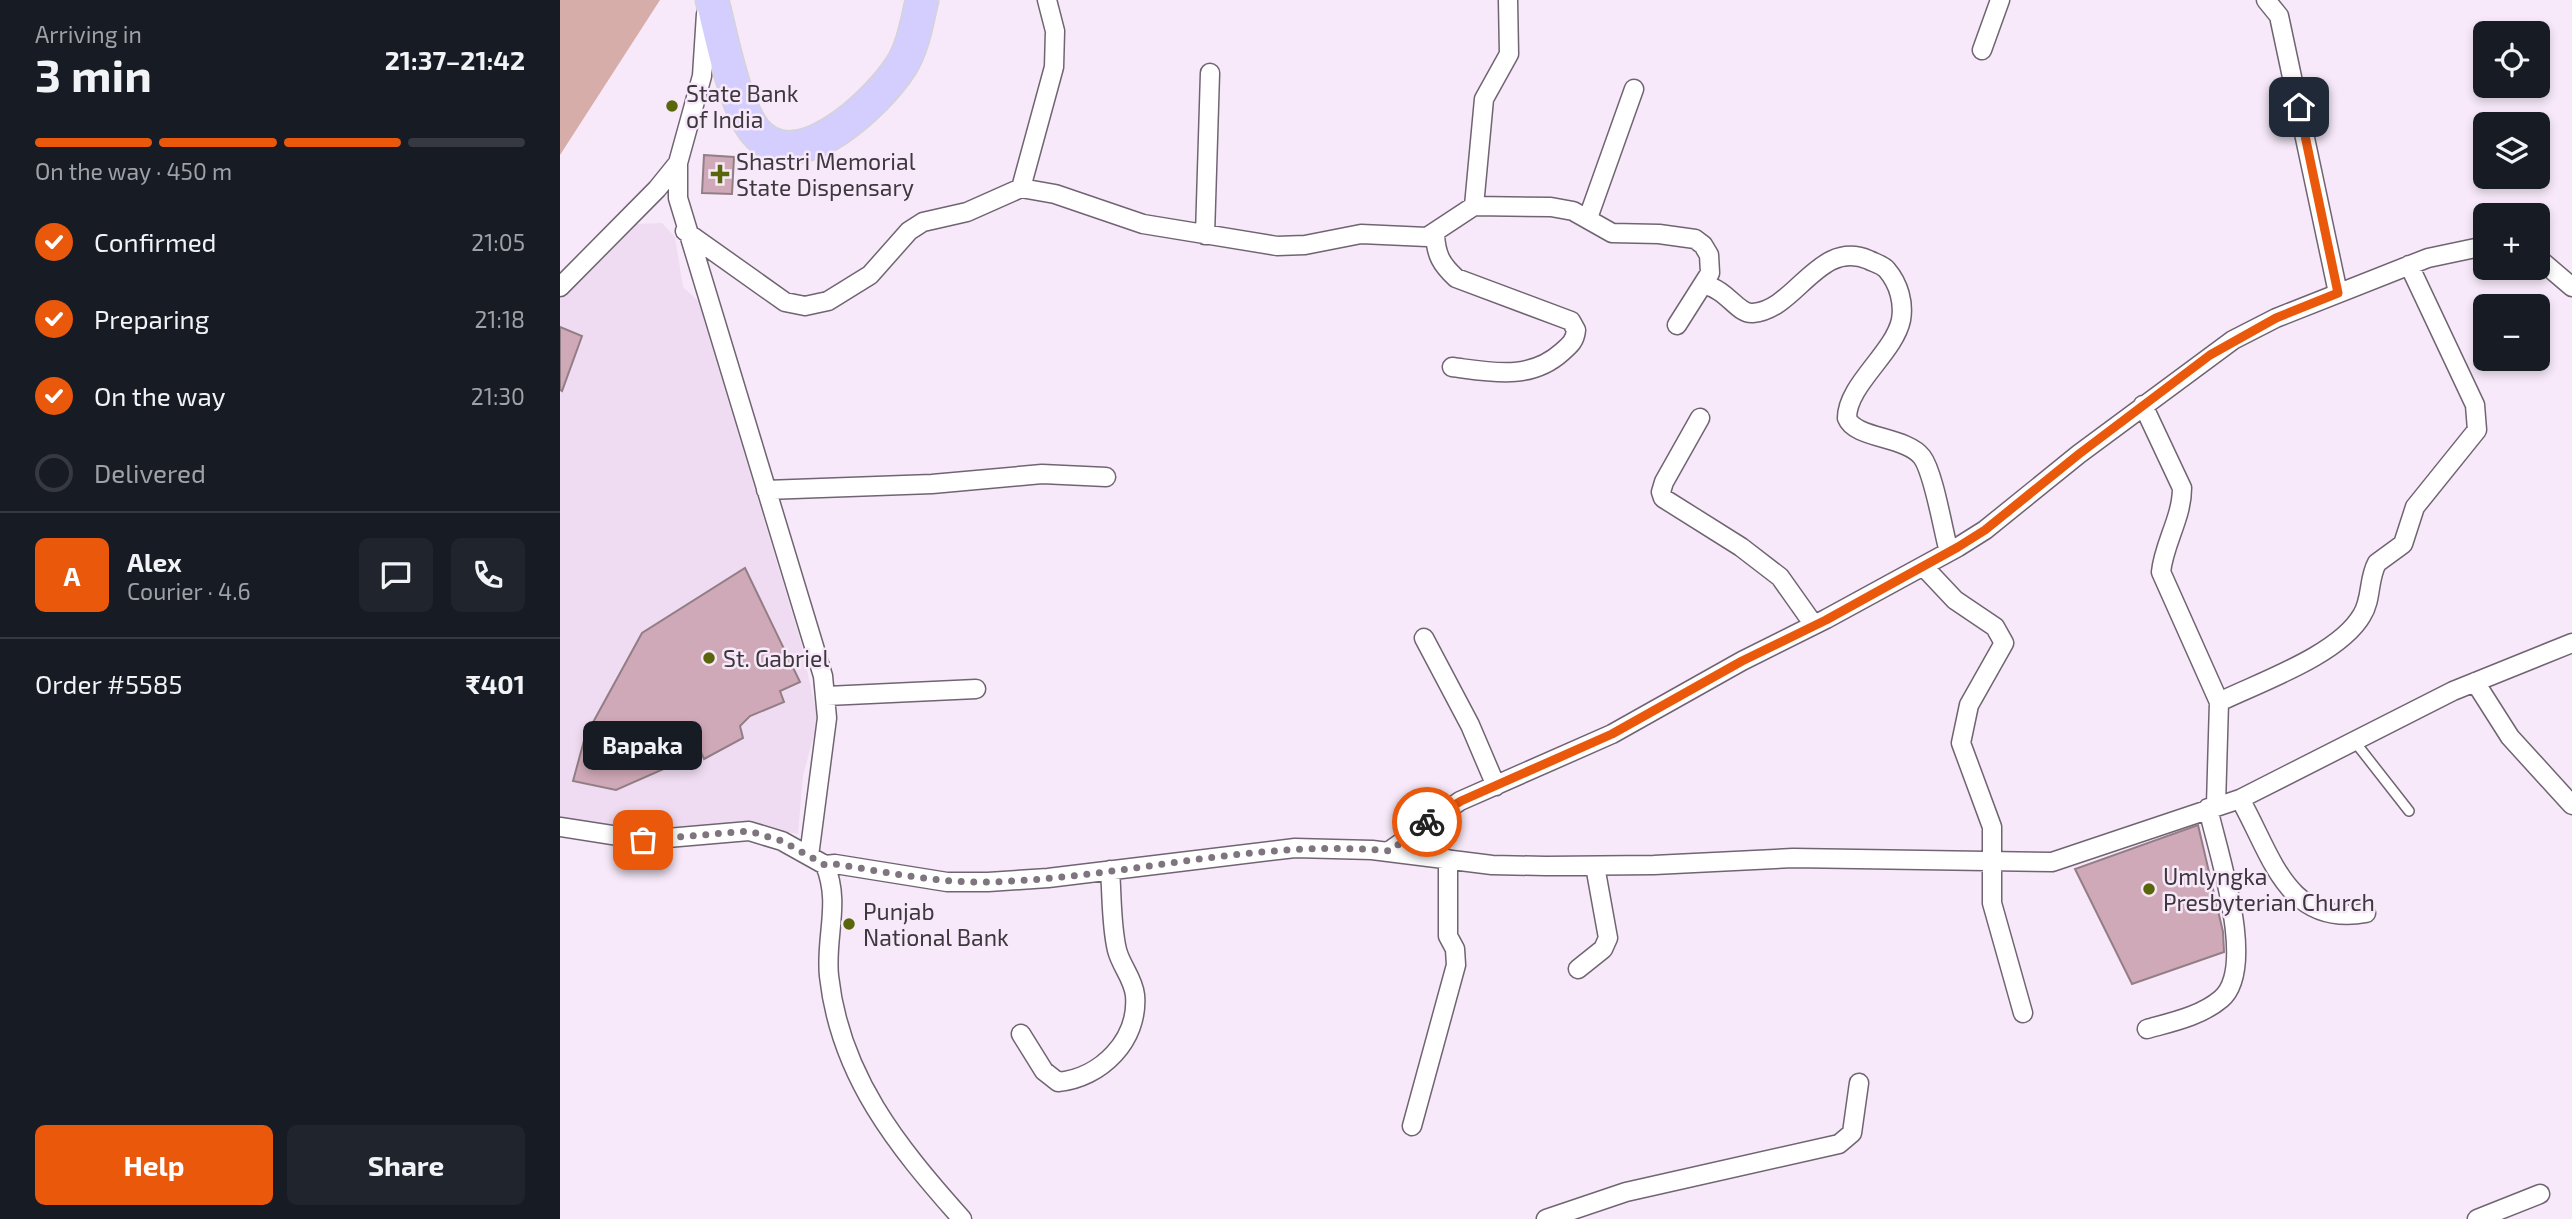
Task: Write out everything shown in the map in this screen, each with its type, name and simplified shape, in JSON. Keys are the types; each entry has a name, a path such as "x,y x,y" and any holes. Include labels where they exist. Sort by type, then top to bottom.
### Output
{"highway":[{"path":"712,0 737,89 755,131 778,146 795,147 812,144 853,119 901,66 915,33 922,0"}],"street":[{"path":"706,0 702,76 678,163 678,198 685,231 827,696 819,792 809,856"},
{"path":"1021,188 1054,66 1055,31 1047,0"},
{"path":"1474,206 1484,99 1509,54 1508,0"},
{"path":"1982,50 2000,0"},
{"path":"2271,2 2281,26 2338,293"},
{"path":"1205,235 1210,73"},
{"path":"1588,218 1634,89"},
{"path":"560,287 657,189 678,163"},
{"path":"685,231 785,302 805,306 828,302 849,291 870,275 909,231 923,222 967,212 1021,188 1055,194 1143,224 1292,247 1361,234 1435,234 1474,206 1551,207 1573,211 1612,233 1659,234 1695,239 1709,255 1710,273 1705,285 1677,325"},
{"path":"1435,234 1435,249 1441,264 1456,278 1571,321 1576,330 1572,344 1556,358 1523,373 1505,374 1452,367"},
{"path":"1390,851 1436,816 1612,734 1742,661 1949,552 1985,530 2143,405 2233,340 2276,318 2409,265 2473,248"},
{"path":"1705,285 1723,290 1735,306 1755,314 1782,300 1828,262 1844,257 1863,258 1885,268 1896,282 1901,300 1900,322 1854,396 1847,418 1853,427 1903,444 1922,457 1949,552"},
{"path":"2219,702 2303,661 2350,632 2369,601 2377,563 2403,544 2415,507 2477,430 2475,405 2409,265"},
{"path":"2550,268 2572,287"},
{"path":"2143,405 2182,488 2182,502 2162,560 2161,572 2219,702 2212,806 2236,936 2238,965 2232,986 2223,998 2209,1007 2147,1029"},
{"path":"1700,418 1664,482 1661,492 1664,498 1780,577 1814,625"},
{"path":"766,490 932,484 1042,474 1105,477"},
{"path":"1923,566 1955,600 1995,627 2004,643 1969,705 1962,730 1965,758 1992,827 1990,860 1993,903 2023,1013"},
{"path":"1424,638 1470,725 1496,786"},
{"path":"560,827 643,840 749,831 782,841 825,865 961,882 1048,878 1295,848 1390,851 1492,865 1595,866 1757,859 2052,862 2212,806 2240,799 2475,682 2572,643"},
{"path":"2475,682 2510,737 2572,805"},
{"path":"827,696 976,689"},
{"path":"2240,799 2290,892 2306,903 2342,917 2365,913"},
{"path":"1412,1126 1456,965 1455,949 1448,936 1448,859"},
{"path":"825,865 832,880 834,900 828,973 838,1028 864,1092 915,1166 962,1219"},
{"path":"1578,969 1603,949 1608,937 1595,866"},
{"path":"1021,1034 1044,1071 1058,1083 1075,1081 1094,1072 1113,1057 1126,1040 1135,996 1117,950 1110,870"},
{"path":"1546,1219 1626,1192 1839,1144 1852,1133 1859,1083"},
{"path":"2477,1219 2540,1194"}],"lane":[{"path":"2355,743 2409,811"}],"shaded area":[{"path":"560,0 660,0 560,155"},
{"path":"662,223 675,237 683,287 698,301 800,639 818,720 803,776 798,834 753,826 639,833 560,820 560,299 636,224"}],"building":[{"path":"704,155 734,157 732,194 702,193"},
{"path":"560,327 582,336 562,391 560,390"},
{"name":"St. Gabriel","path":"745,568 800,682 780,691 784,702 750,716 740,726 743,738 704,759 698,745 676,756 666,768 616,790 573,781 585,737 642,633"},
{"name":"Umlyngka Presbyterian Church","path":"2198,825 2223,932 2224,952 2132,984 2075,869"}],"way so far":[{"path":"643,840 678,839 722,831 749,831 782,841 825,865 835,864 947,881 988,882 1048,878 1216,855 1295,848 1390,851 1427,822"}],"place":[{"name":"State Bank of India","path":"672,106"},
{"name":"Shastri Memorial State Dispensary","path":"720,174"},
{"name":"St. Gabriel","path":"709,658"},
{"name":"Bapaka","path":"643,840"},
{"name":"Umlyngka Presbyterian Church","path":"2149,889"},
{"name":"Punjab National Bank","path":"849,924"}],"route":[{"path":"1427,822 1461,801 1612,734 1742,661 1826,620 1958,547 1985,530 2079,454 2210,355 2276,318 2338,293 2299,107"}]}
